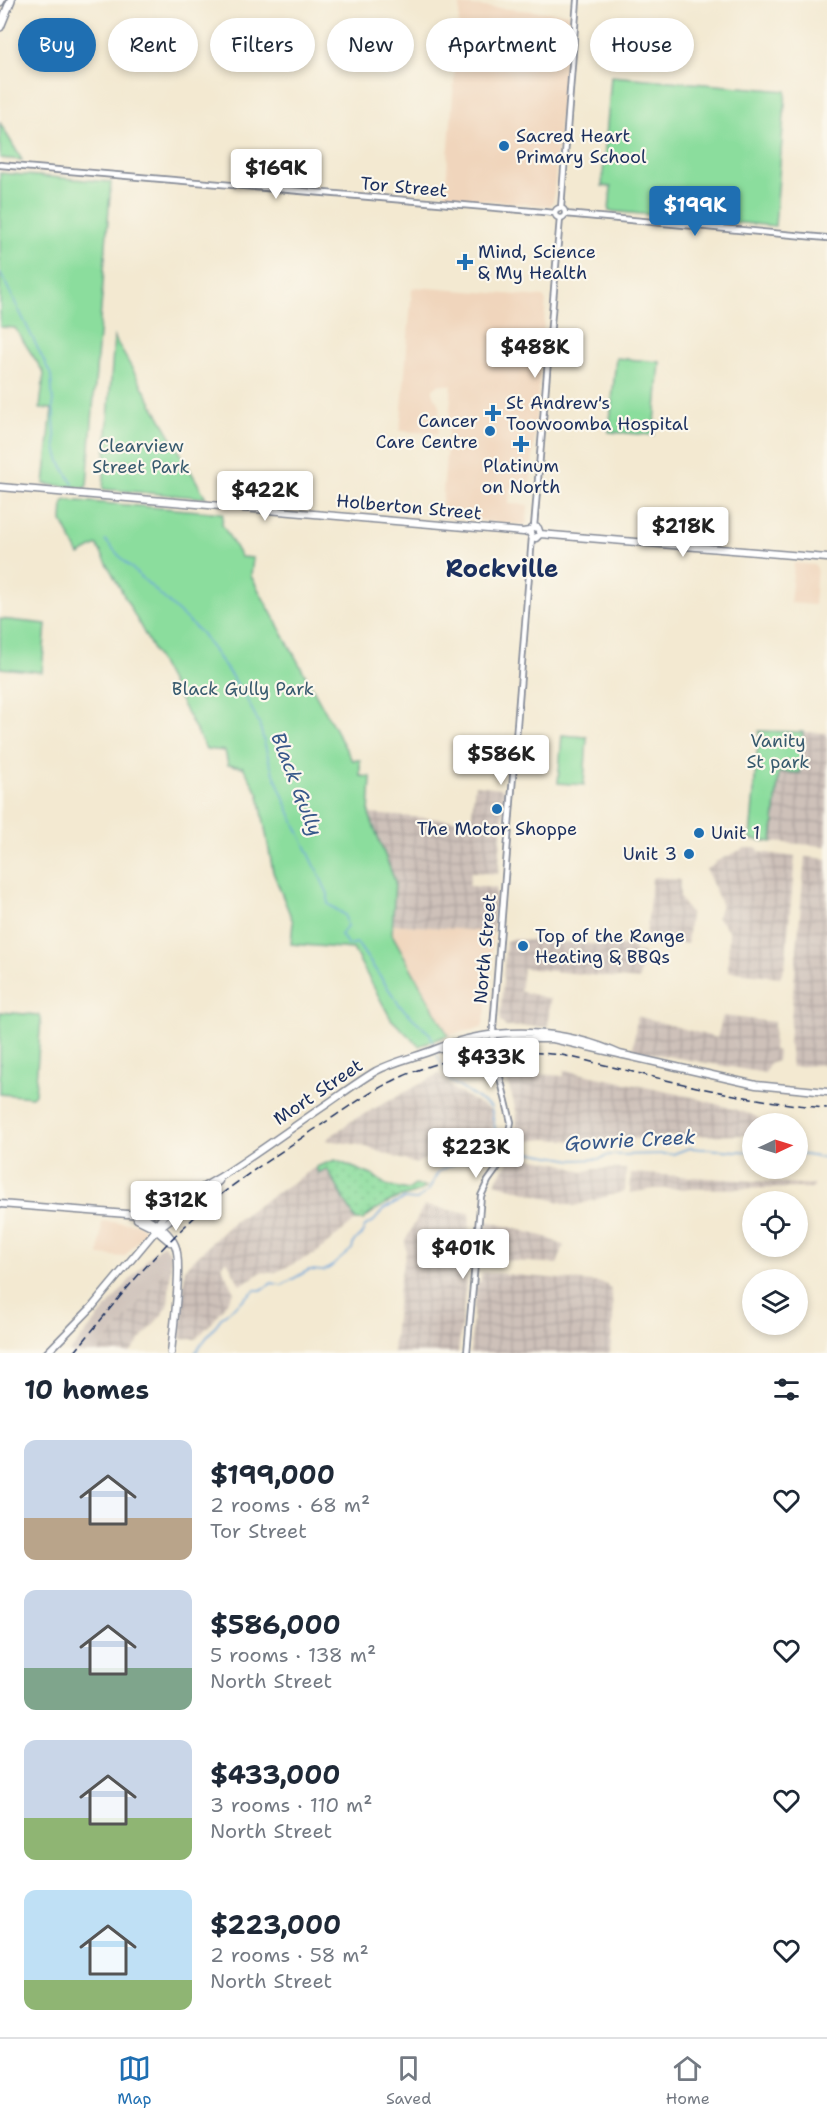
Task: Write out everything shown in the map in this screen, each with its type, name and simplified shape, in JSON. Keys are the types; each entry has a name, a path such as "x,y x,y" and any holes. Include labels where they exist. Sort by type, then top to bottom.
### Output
{"highway":[{"path":"0,27 11,0"}],"main road":[{"name":"Holberton Street","path":"0,487 532,532"},
{"path":"532,532 538,528 540,534 827,558"},
{"name":"Mort Street","path":"47,1353 92,1307 167,1213 365,1078 425,1052 526,1032 558,1034 622,1054 756,1085 827,1092"},
{"name":"Mort Street","path":"158,1227 204,1194 223,1175"},
{"path":"0,1204 140,1215 158,1227 177,1252 178,1270 171,1353"},
{"path":"130,1215 167,1213"},
{"path":"122,1215 158,1227"}],"street":[{"path":"565,214 561,208 577,0"},
{"name":"Tor Street","path":"0,165 555,213"},
{"path":"561,208 557,208 555,213 560,218 565,214 827,238"},
{"name":"North Street","path":"466,1353 481,1196 504,1156 511,1117 500,1079 493,1038 532,532 560,218"}],"shaded area":[{"name":"Sacred Heart Primary School","path":"460,5 569,14 569,18 459,18"},
{"name":"Sacred Heart Primary School","path":"455,72 564,72 553,203 549,206 445,197"},
{"name":"St Andrew's Toowoomba Hospital","path":"416,287 543,297 546,301 530,488 510,487 509,504 528,505 527,523 524,525 441,517 452,385 440,384 433,389 433,395 440,405 438,434 400,431 412,289"},
{"path":"794,563 815,565 817,568 814,605 790,603"},
{"path":"803,732 827,733 827,846 772,842 779,772 800,773"},
{"path":"475,785 501,788 505,791 498,874 471,872 469,886 496,888 493,932 393,924 395,881 369,814 471,821"},
{"path":"745,848 758,848 759,852 795,857 785,966 780,977 728,971 729,931 717,917 721,904 706,869 715,862"},
{"path":"805,857 827,859 827,1064 792,1067 789,1043"},
{"path":"652,878 680,880 680,898 690,914 687,944 646,938"},
{"path":"393,924 493,932 486,1010 482,1028 448,1035 392,934"},
{"path":"512,939 635,947 635,951 643,952 639,980 523,968 520,991 550,999 548,1027 506,1027 500,1021 506,941"},
{"path":"637,1016 717,1038 723,1016 774,1022 773,1050 778,1051 777,1061 769,1064 765,1073 633,1050"},
{"path":"564,1070 692,1097 746,1113 742,1113 742,1135 674,1136 596,1142 545,1139 512,1143 516,1131 517,1114 505,1072 564,1076"},
{"path":"439,1074 456,1091 491,1110 493,1121 491,1144 445,1156 440,1138 435,1133 435,1154 416,1164 360,1145 326,1140 353,1120"},
{"path":"511,1158 530,1158 562,1164 582,1172 595,1169 626,1169 625,1191 574,1206 495,1183"},
{"path":"316,1167 318,1173 327,1169 356,1220 316,1253 274,1273 262,1272 240,1285 227,1260 221,1265 234,1292 215,1319 196,1339 180,1339 185,1268 233,1222"},
{"path":"631,1173 814,1185 814,1188 654,1189 630,1193"},
{"path":"424,1206 470,1213 466,1284 458,1353 393,1353 399,1284 406,1251 405,1241"},
{"path":"102,1221 139,1224 146,1231 124,1257 99,1255"},
{"path":"487,1221 546,1237 564,1246 557,1264 482,1259"},
{"path":"163,1244 170,1252 171,1262 96,1353 69,1353 149,1257"},
{"path":"171,1262 168,1307 130,1353 96,1353"},
{"path":"482,1272 603,1283 610,1288 612,1297 610,1353 470,1353 476,1283 480,1283"}],"green space":[{"path":"611,76 786,91 775,226 609,211 611,187 602,186"},
{"path":"0,123 22,160 0,158"},
{"path":"0,173 111,182 85,488 44,484 52,409 40,408 44,373 15,328 0,327"},
{"name":"Clearview Street Park","path":"114,337 206,498 103,489"},
{"path":"616,358 660,362 654,435 609,432"},
{"name":"Black Gully Park","path":"66,500 223,513 222,524 241,557 253,558 251,576 352,760 360,760 360,776 371,777 369,814 395,881 392,934 448,1035 419,1046 391,1019 353,949 291,944 293,922 273,872 259,795 243,767 228,765 225,751 206,749 97,545 79,555 62,521 63,502"},
{"path":"0,619 46,624 42,672 0,668"},
{"name":"Vanity St park","path":"759,731 803,732 800,773 779,772 772,842 750,839"},
{"path":"562,735 587,737 584,785 558,783"},
{"path":"0,1012 38,1015 41,1019 35,1094 32,1097 0,1094"},
{"path":"335,1160 374,1176 386,1185 408,1190 415,1185 426,1187 391,1201 363,1220 356,1220 327,1169 318,1173 316,1167"}],"waterway":[{"name":"Black Gully","path":"0,272 51,375 56,448 60,462 73,484"},
{"name":"Black Gully","path":"105,540 123,560 201,633 244,694 259,723 270,764 290,813 328,894 328,904 345,915 347,926 341,935 348,945 357,943 401,1007 430,1034 433,1043"},
{"name":"Black Gully","path":"437,1055 450,1081 491,1107 499,1149"},
{"name":"Gowrie Creek","path":"195,1353 222,1317 255,1290 261,1290 272,1283 282,1285 309,1270 324,1271 352,1249 354,1241 362,1235 365,1226 374,1221 384,1209 404,1199 417,1200 429,1190 438,1172 462,1161 478,1160 499,1150 511,1149 573,1160 600,1159 609,1155 673,1154 689,1148 742,1151"},
{"name":"Gowrie Creek","path":"808,1155 827,1158"}],"railway":[{"path":"74,1353 156,1255 224,1192 364,1097 397,1079 437,1064 499,1053 562,1055 760,1100 827,1108"}],"place":[{"name":"Sacred Heart Primary School","path":"504,146"},
{"name":"Mind, Science & My Health","path":"465,262"},
{"name":"St Andrew's Toowoomba Hospital","path":"493,413"},
{"name":"Cancer Care Centre","path":"490,431"},
{"name":"Platinum on North","path":"521,444"},
{"name":"The Motor Shoppe","path":"497,809"},
{"name":"Unit 1","path":"699,833"},
{"name":"Unit 3","path":"689,854"},
{"name":"Top of the Range Heating & BBQs","path":"523,946"}],"district":[{"name":"Rockville","path":"502,569"}]}
